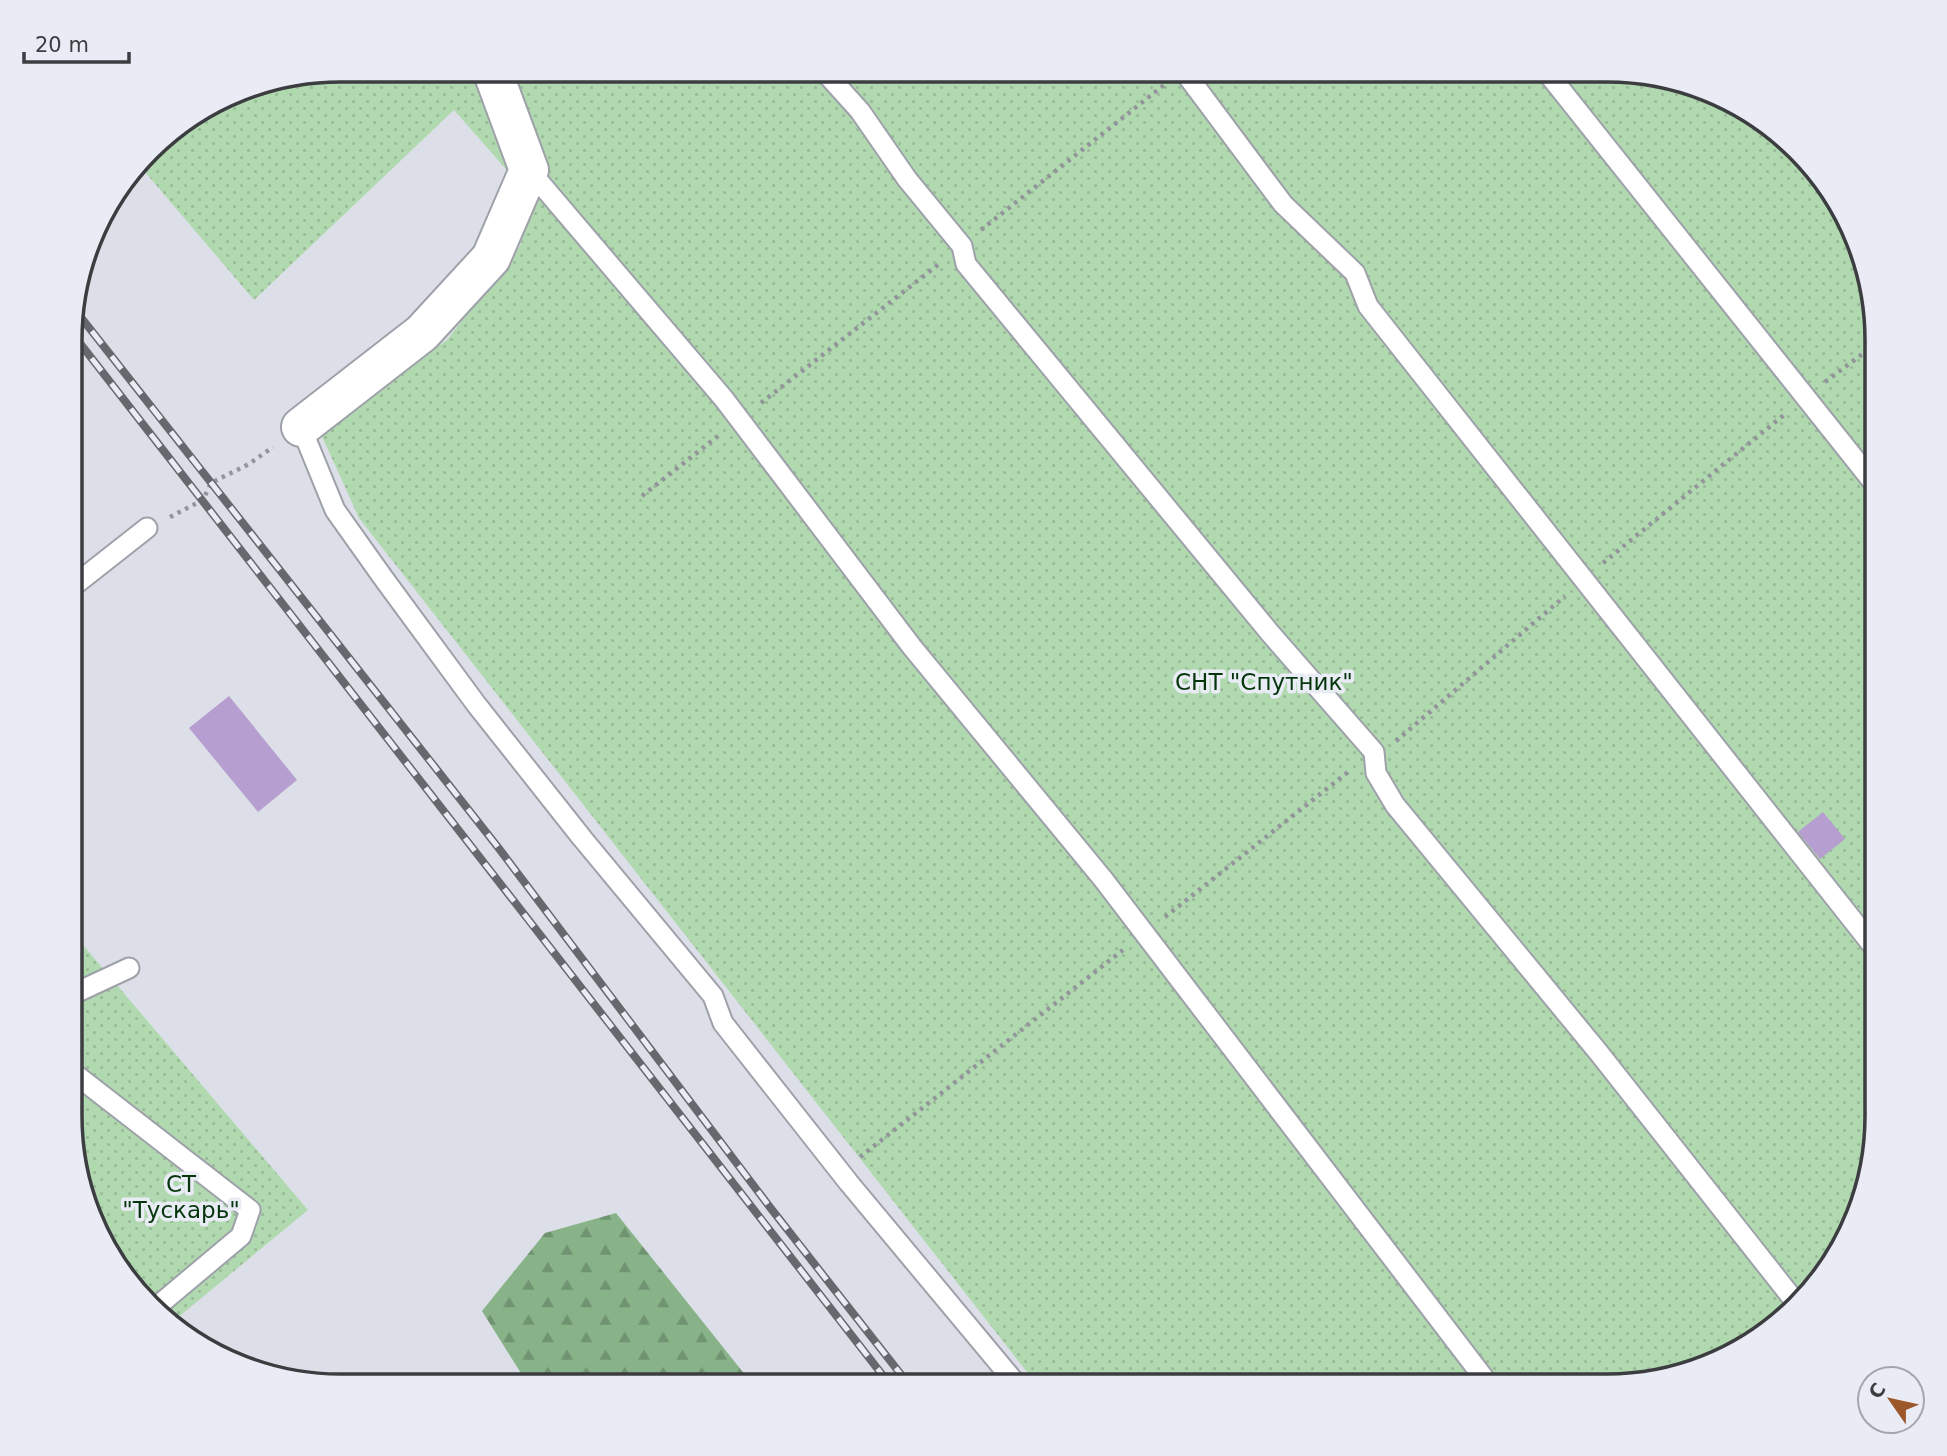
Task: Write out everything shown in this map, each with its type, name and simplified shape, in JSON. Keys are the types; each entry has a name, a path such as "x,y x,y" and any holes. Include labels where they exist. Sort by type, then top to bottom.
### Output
{"street":[{"path":"301,427 422,333 491,258 529,170 496,82"}],"lane":[{"path":"834,82 860,111 907,179 962,246 966,264 1262,623 1374,752 1376,773 1395,804 1599,1053 1791,1296"},
{"path":"1184,82 1283,204 1355,273 1368,306 1865,936"},
{"path":"1555,82 1865,472"},
{"path":"529,170 739,420 912,647 1103,878 1481,1374"},
{"path":"301,427 335,510 476,704 713,996 723,1023 844,1178 1008,1374"},
{"path":"82,579 147,528"},
{"path":"82,990 129,968"},
{"path":"82,1080 250,1210 241,1236 162,1302"}],"path":[{"path":"642,496 1169,82"},
{"path":"147,528 203,500 211,483 249,464 301,427"}],"green space":[{"name":"СНТ \"Спутник\"","path":"1606,82 1640,84 1673,91 1736,117 1777,146 1801,170 1821,197 1845,242 1863,307 1865,1115 1863,1149 1856,1182 1830,1245 1801,1286 1777,1310 1750,1330 1705,1354 1640,1372 1029,1374 359,518 320,432 447,340 520,246 533,200 454,110 254,300 145,172 170,146 211,117 258,96 307,84"},
{"name":"СТ \"Тускарь\"","path":"82,944 308,1210 179,1317 146,1286 109,1230 87,1166 82,1115"},
{"path":"616,1213 744,1374 521,1374 482,1311 545,1233"}],"building":[{"path":"229,696 297,780 258,812 189,728"},
{"path":"1823,812 1845,839 1820,859 1798,832"}],"railway":[{"path":"83,320 497,846 769,1206 901,1374"},
{"path":"82,346 882,1374"}]}
